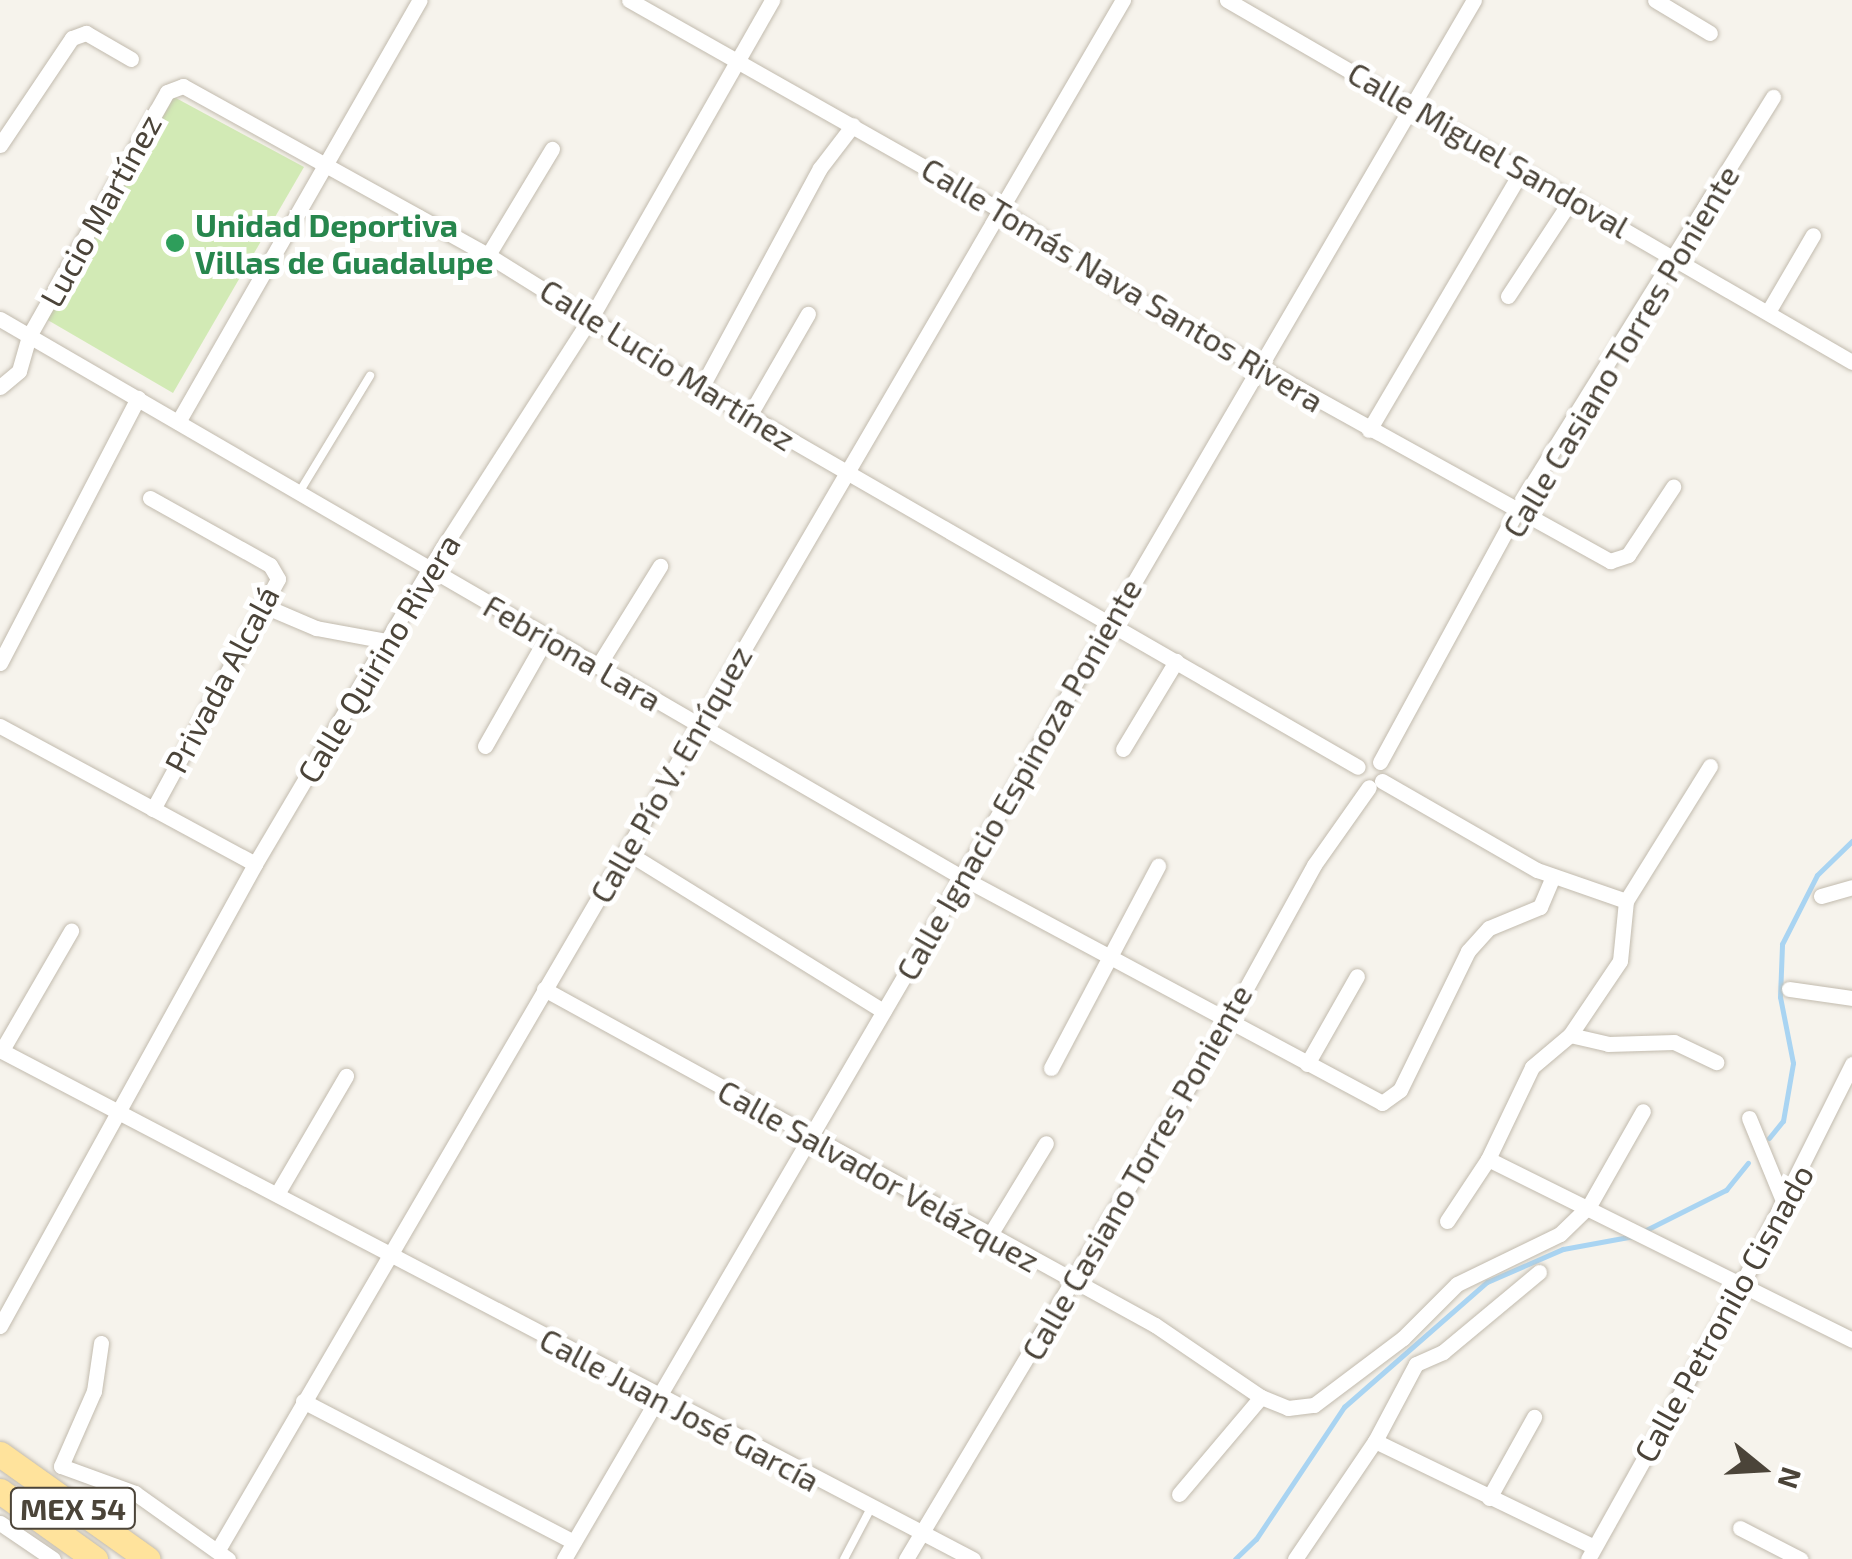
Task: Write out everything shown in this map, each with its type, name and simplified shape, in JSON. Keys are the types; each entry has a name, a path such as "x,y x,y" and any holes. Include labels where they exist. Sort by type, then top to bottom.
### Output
{"main road":[{"name":"MEX 54","path":"0,1454 148,1559"},
{"name":"MEX 54","path":"0,1491 96,1559"}],"street":[{"path":"178,422 420,0"},
{"name":"Calle Tomás Nava Santos Rivera","path":"629,0 1000,210 1064,256 1369,430 1619,561 1674,487"},
{"name":"Calle Quirino Rivera","path":"0,1326 255,864 430,568 592,316 741,61 772,0"},
{"name":"Calle Pío V. Enríquez","path":"224,1554 303,1401 1124,0"},
{"name":"Calle Miguel Sandoval","path":"1228,0 1852,362"},
{"name":"Calle Ignacio Espinoza Poniente","path":"564,1559 1257,364 1474,0"},
{"path":"1655,0 1710,33"},
{"path":"0,144 72,38 86,33 131,60"},
{"name":"Calle Lucio Martínez","path":"174,88 183,86 488,255 592,316 701,388 1358,767"},
{"name":"Lucio Martínez","path":"0,387 19,371 30,336 174,88"},
{"name":"Calle Casiano Torres Poniente","path":"1380,762 1518,508 1774,97"},
{"path":"701,388 820,168 853,125"},
{"path":"488,255 552,150"},
{"path":"1369,430 1522,170"},
{"path":"1508,296 1572,197"},
{"path":"1768,312 1813,235"},
{"path":"749,416 808,314"},
{"name":"Febriona Lara","path":"0,319 961,877 1370,1099 1389,1102 1400,1090 1468,950 1490,928 1540,907 1554,876"},
{"path":"0,663 138,398"},
{"name":"Privada Alcalá","path":"150,498 270,565 278,584 262,604 152,808"},
{"path":"598,666 660,566"},
{"path":"262,604 316,628 386,641"},
{"path":"485,746 547,636"},
{"path":"1123,749 1176,661"},
{"path":"0,726 255,864"},
{"path":"1375,784 1380,762 1368,759 1358,767 1358,779 1375,784 1554,876 1626,901"},
{"path":"1448,1221 1488,1159 1532,1066 1570,1036 1620,961 1626,901 1710,766"},
{"name":"Calle Casiano Torres Poniente","path":"906,1559 1228,1022 1314,864 1375,784"},
{"path":"625,852 883,1011"},
{"path":"1051,1068 1158,866"},
{"path":"1821,896 1852,887"},
{"path":"1,1050 71,931"},
{"path":"1307,1064 1357,976"},
{"name":"Calle Salvador Velázquez","path":"544,989 988,1238 1075,1280 1261,1397"},
{"path":"1789,989 1852,998"},
{"path":"1570,1036 1608,1044 1674,1042 1716,1062"},
{"name":"Calle Juan José García","path":"1,1050 658,1398 973,1559"},
{"name":"Calle Petronilo Cisnado","path":"1591,1553 1744,1282 1852,1064"},
{"path":"277,1194 346,1076"},
{"path":"1179,1494 1261,1397 1288,1408 1314,1405 1403,1338 1457,1284 1533,1252 1588,1206 1643,1110"},
{"path":"1748,1118 1784,1203"},
{"path":"988,1238 1046,1143"},
{"path":"1488,1159 1536,1178 1852,1340"},
{"path":"1294,1559 1374,1440 1416,1364 1443,1352 1538,1272"},
{"path":"1403,1338 1416,1364"},
{"path":"101,1342 94,1391 61,1466 135,1493 224,1554"},
{"path":"303,1401 574,1542"},
{"path":"1489,1498 1534,1417"},
{"path":"1374,1440 1591,1553"},
{"path":"0,1523 53,1559"},
{"path":"1740,1528 1800,1559"}],"lane":[{"path":"299,492 370,376"},
{"path":"844,1559 871,1508"}],"green space":[{"name":"Unidad Deportiva Villas de Guadalupe","path":"174,97 304,167 173,393 46,319"}],"waterway":[{"path":"1769,1138 1783,1121 1793,1063 1780,997 1782,944 1817,875 1852,841"},
{"path":"1644,1231 1726,1190 1748,1163"},
{"path":"1235,1559 1256,1539 1344,1407 1487,1282 1563,1249 1634,1236"}],"place":[{"name":"Unidad Deportiva Villas de Guadalupe","path":"175,243"}]}
